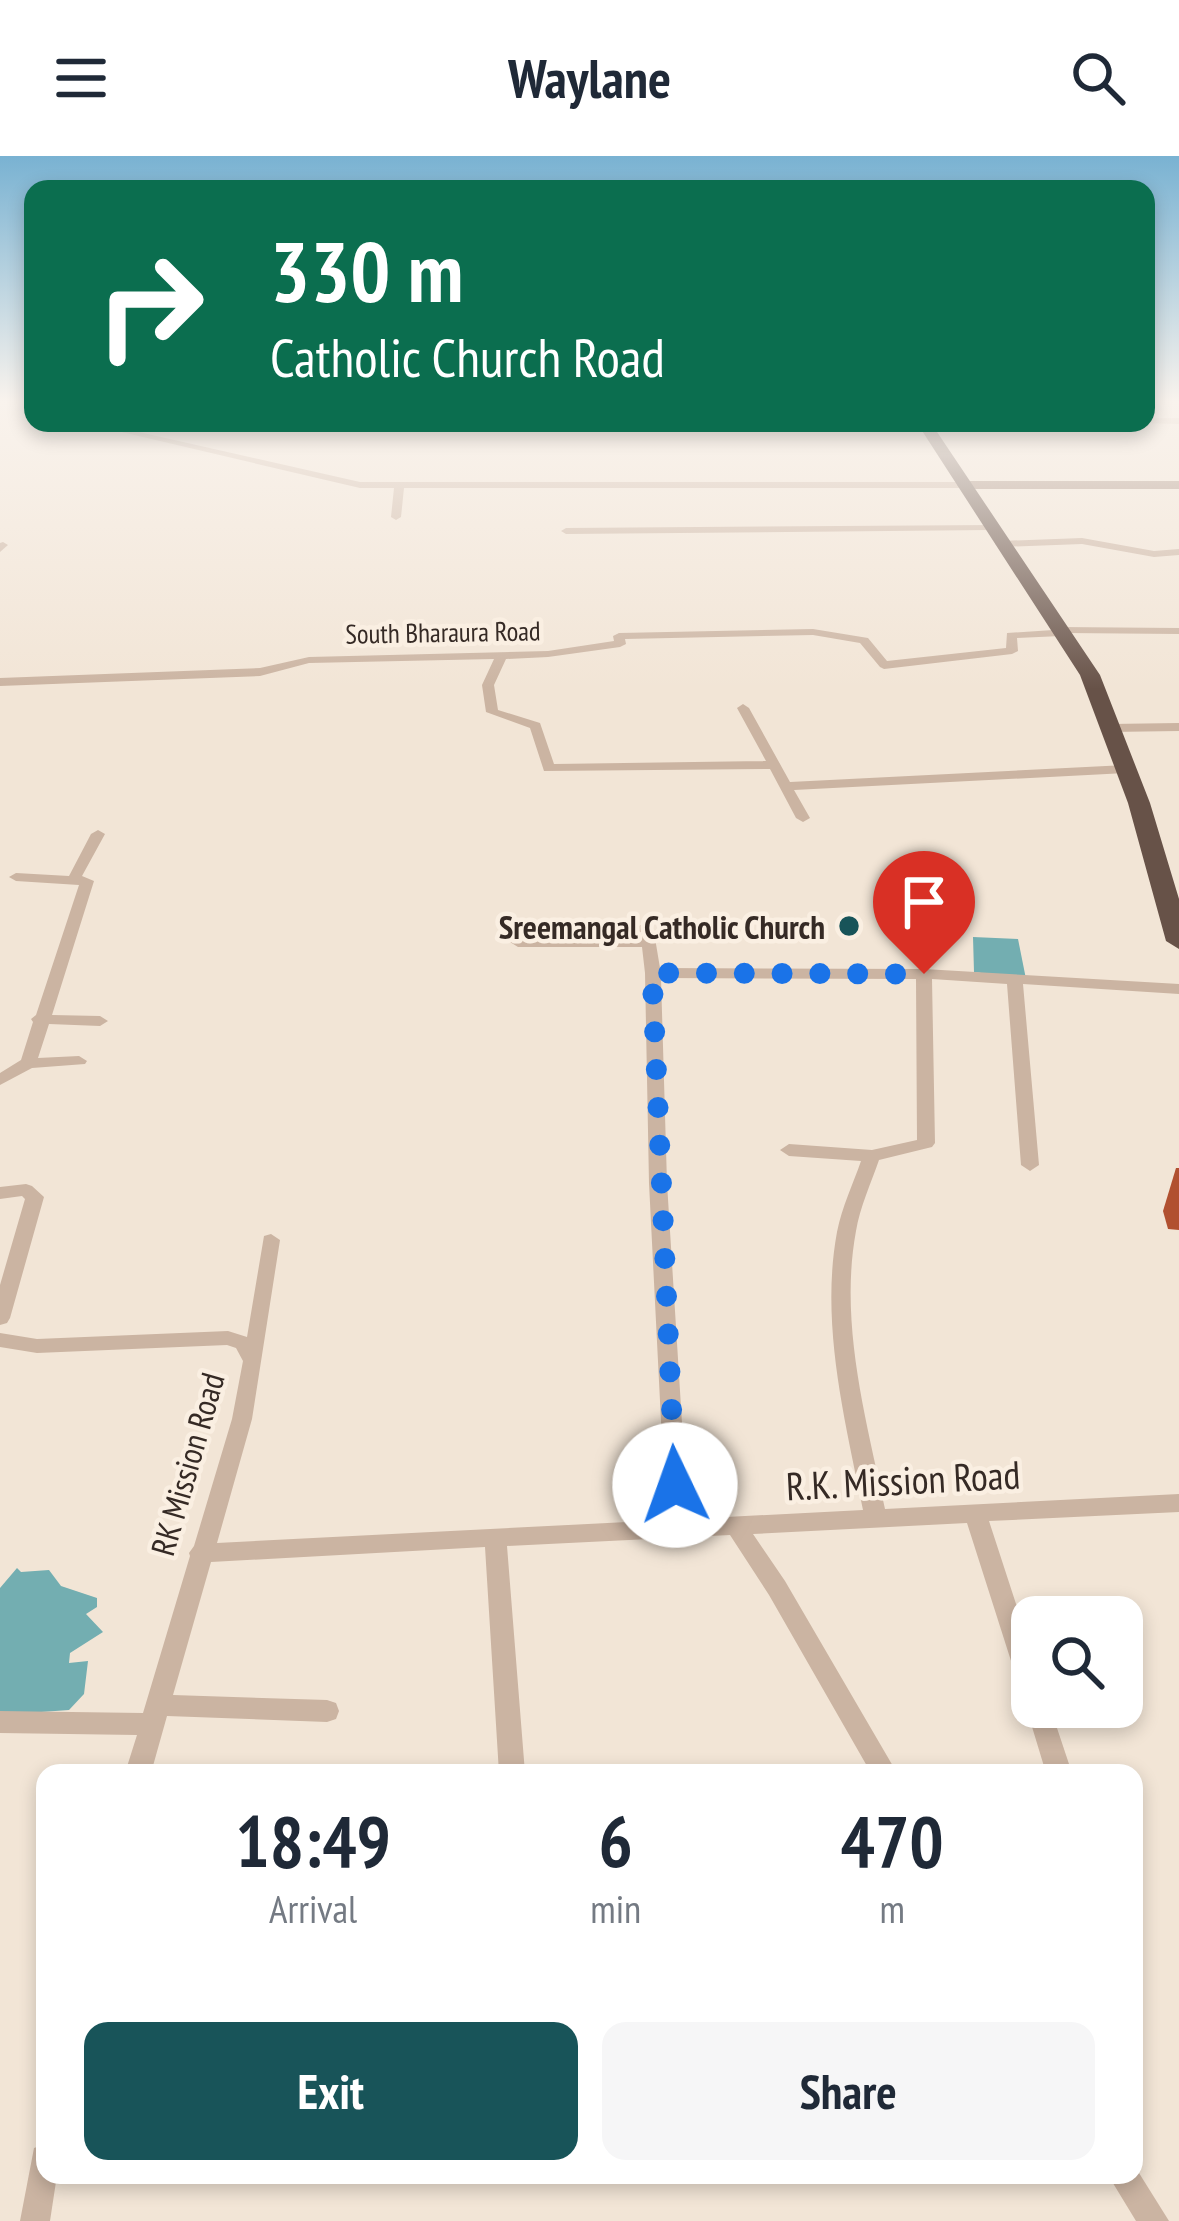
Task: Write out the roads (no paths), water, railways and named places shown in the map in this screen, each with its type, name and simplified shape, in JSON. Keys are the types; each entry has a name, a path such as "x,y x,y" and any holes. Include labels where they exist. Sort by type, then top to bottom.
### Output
{"highway":[{"path":"970,496 1090,675 1126,769 1179,941"}],"street":[{"path":"396,518 398,496"},
{"path":"566,531 995,536 1082,541 1154,554 1179,551"},
{"path":"1060,632 1179,631"},
{"name":"South Bharaura Road","path":"0,682 260,672 308,659 548,654 620,644 619,636 813,632 864,640 880,663 889,665 1005,653 1015,649 1011,635 1060,632"},
{"path":"502,655 488,685 492,712 536,726 549,768 774,765"},
{"path":"743,708 803,818"},
{"path":"1110,728 1179,727"},
{"path":"786,786 1126,769"},
{"path":"74,879 98,834"},
{"path":"16,877 87,881 28,1064"},
{"path":"518,942 646,934 652,973 677,1528"},
{"path":"652,973 924,974 1179,989"},
{"path":"789,1150 872,1156 926,1143 924,974"},
{"path":"1015,982 1030,1165"},
{"path":"39,1019 100,1021"},
{"path":"0,1080 28,1064 79,1060"},
{"path":"872,1156 846,1230 843,1310 856,1420 875,1518"},
{"path":"0,1193 34,1192 0,1318"},
{"path":"253,1361 271,1240"},
{"name":"RK Mission Road","path":"0,1340 38,1346 228,1338 243,1343 253,1361 242,1419 140,1764"},
{"name":"R.K. Mission Road","path":"200,1553 1179,1503"},
{"path":"975,1513 1011,1624"},
{"path":"735,1525 879,1764"},
{"path":"495,1538 511,1764"},
{"path":"0,1722 327,1711"},
{"path":"1045,1728 1057,1764"},
{"path":"35,2221 41,2184"},
{"path":"1129,2184 1154,2221"}],"water":[{"path":"973,937 1018,939 1026,979 974,972"},
{"path":"17,1568 21,1572 49,1570 61,1586 97,1598 97,1607 86,1614 103,1632 70,1653 69,1663 88,1661 84,1694 69,1710 0,1715 0,1588"}],"place":[{"name":"Sreemangal Catholic Church","path":"849,926"}]}
